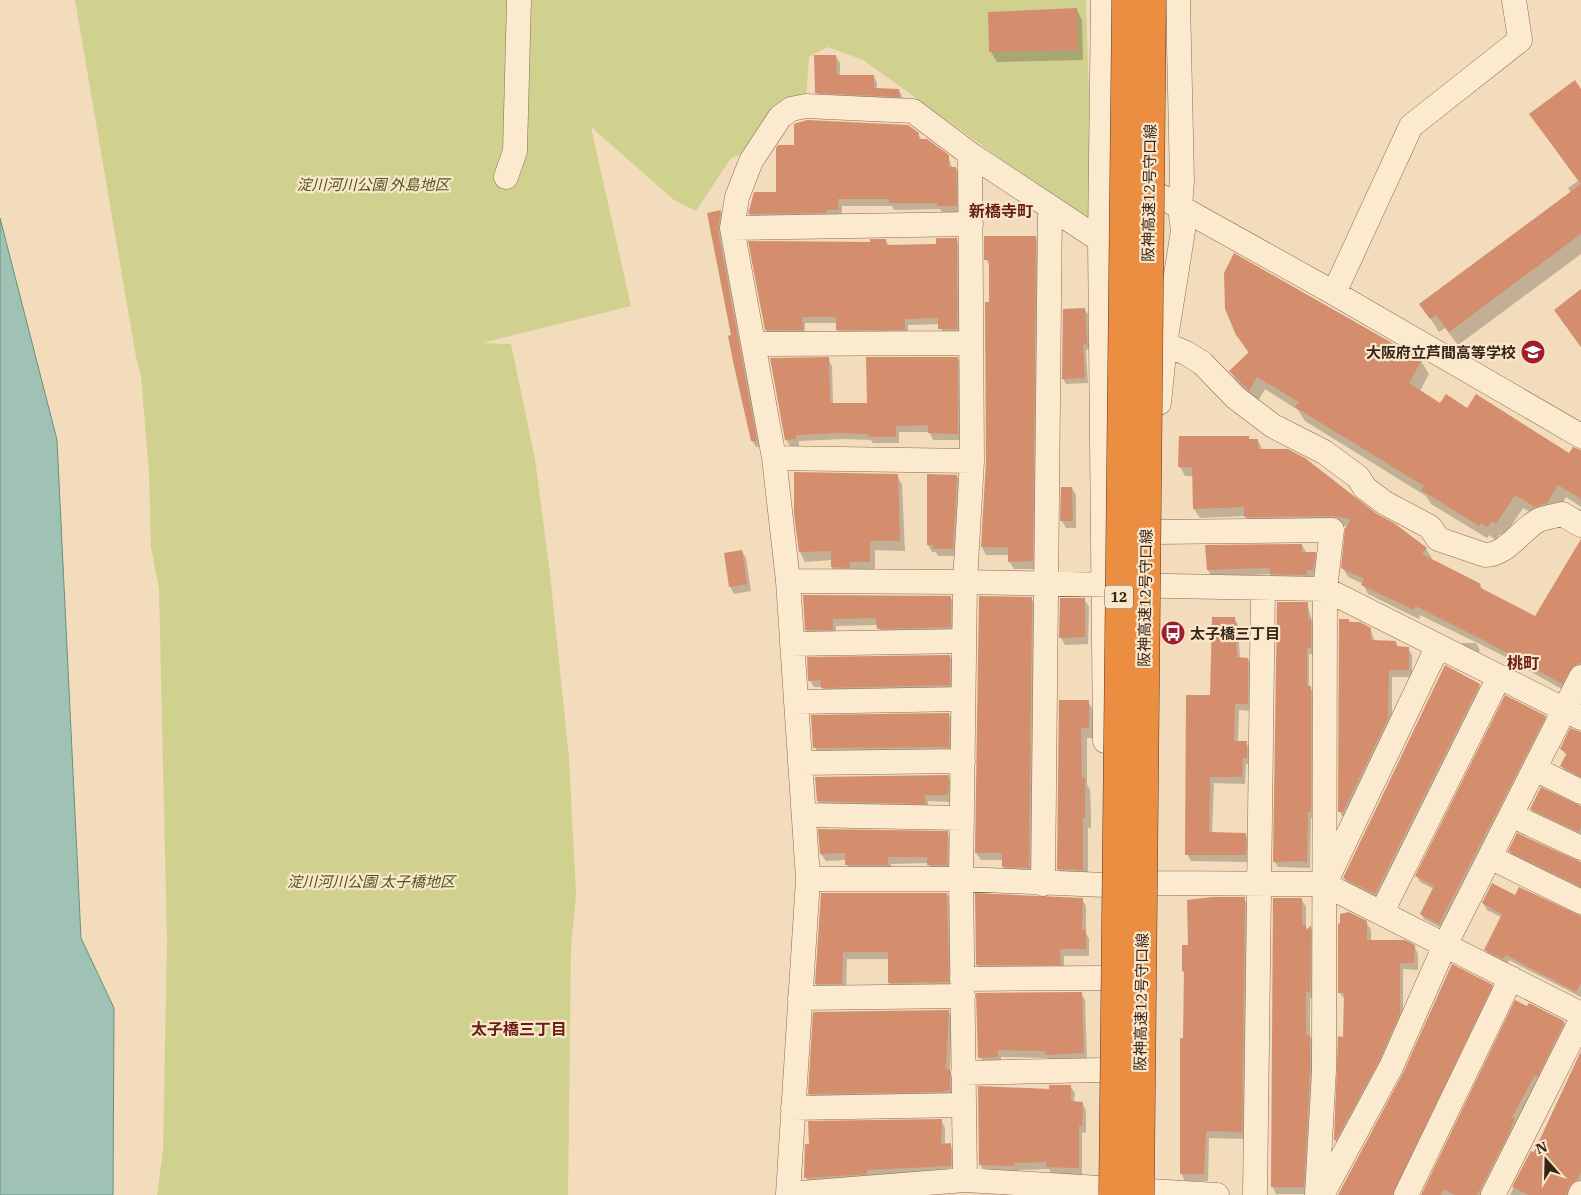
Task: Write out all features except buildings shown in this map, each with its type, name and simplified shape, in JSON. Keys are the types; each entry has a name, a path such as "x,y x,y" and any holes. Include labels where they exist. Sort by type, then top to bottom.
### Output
{"highway":[{"name":"阪神高速12号守口線","path":"1105,1192 1126,0"},
{"name":"阪神高速12号守口線","path":"1148,1193 1152,0"}],"street":[{"path":"506,177 515,151 519,0"},
{"path":"1103,0 1100,240 1104,584 1105,879 1103,1070 1105,1192"},
{"path":"1148,1193 1156,883 1156,435 1164,344 1183,231 1180,208 1182,180 1178,0"},
{"path":"1334,292 1411,126 1520,40 1514,0"},
{"path":"1100,240 970,154 913,111 806,106 791,109 780,118 750,161 737,197 732,228 755,344 774,458 788,581 808,879 788,1194 965,1180 1105,1192 1218,1195"},
{"path":"965,1180 961,879 965,582 972,461 970,154"},
{"path":"1101,162 1180,208 1334,292 1581,436"},
{"path":"1043,884 1050,207"},
{"path":"732,228 970,224"},
{"path":"755,344 971,343"},
{"path":"1164,344 1186,353 1202,363 1236,398 1273,426 1324,452 1358,477 1365,488 1385,503 1430,527 1438,539 1485,555 1492,555 1498,553 1525,530 1545,518 1562,514 1581,526"},
{"path":"774,458 972,461"},
{"path":"1156,532 1332,530 1326,589 1324,1070 1317,1195"},
{"path":"788,581 1047,583 1157,587 1326,589 1573,714"},
{"path":"1255,1195 1263,588"},
{"path":"792,644 964,641"},
{"path":"1324,884 1438,646"},
{"path":"1382,912 1499,677"},
{"path":"1322,1195 1391,1068 1445,945 1535,769 1573,714 1581,677"},
{"path":"796,702 963,699"},
{"path":"800,764 962,761"},
{"path":"1535,769 1581,792"},
{"path":"1511,815 1581,848"},
{"path":"804,816 962,818"},
{"path":"1490,857 1581,902"},
{"path":"808,879 961,879 1043,884 1105,879 1156,883 1260,882 1324,884 1581,1014"},
{"path":"800,998 1104,978"},
{"path":"1406,1195 1511,978"},
{"path":"1493,1195 1581,1020"},
{"path":"964,1073 1103,1070"},
{"path":"793,1108 964,1105"}],"green space":[{"path":"75,0 1086,0 1093,225 863,60 828,47 809,57 806,101 751,151 731,158 696,211 674,200 591,127 631,306 482,343 511,344 535,459 550,574 569,758 576,894 571,948 568,1195 157,1195 163,1151 167,941 159,589 151,547 149,472 141,376 136,357"}],"shaded area":[{"path":"0,218 57,440 81,938 114,1008 113,1195 0,1195"}],"place":[{"name":"大阪府立芦間高等学校","path":"1533,352"},
{"name":"太子橋三丁目","path":"1173,633"}],"district":[{"name":"新橋寺町","path":"1001,211"},
{"name":"桃町","path":"1523,663"},
{"name":"太子橋三丁目","path":"519,1029"}],"park label":[{"name":"淀川河川公園 外島地区","path":"373,184"},
{"name":"淀川河川公園 太子橋地区","path":"371,881"}]}
